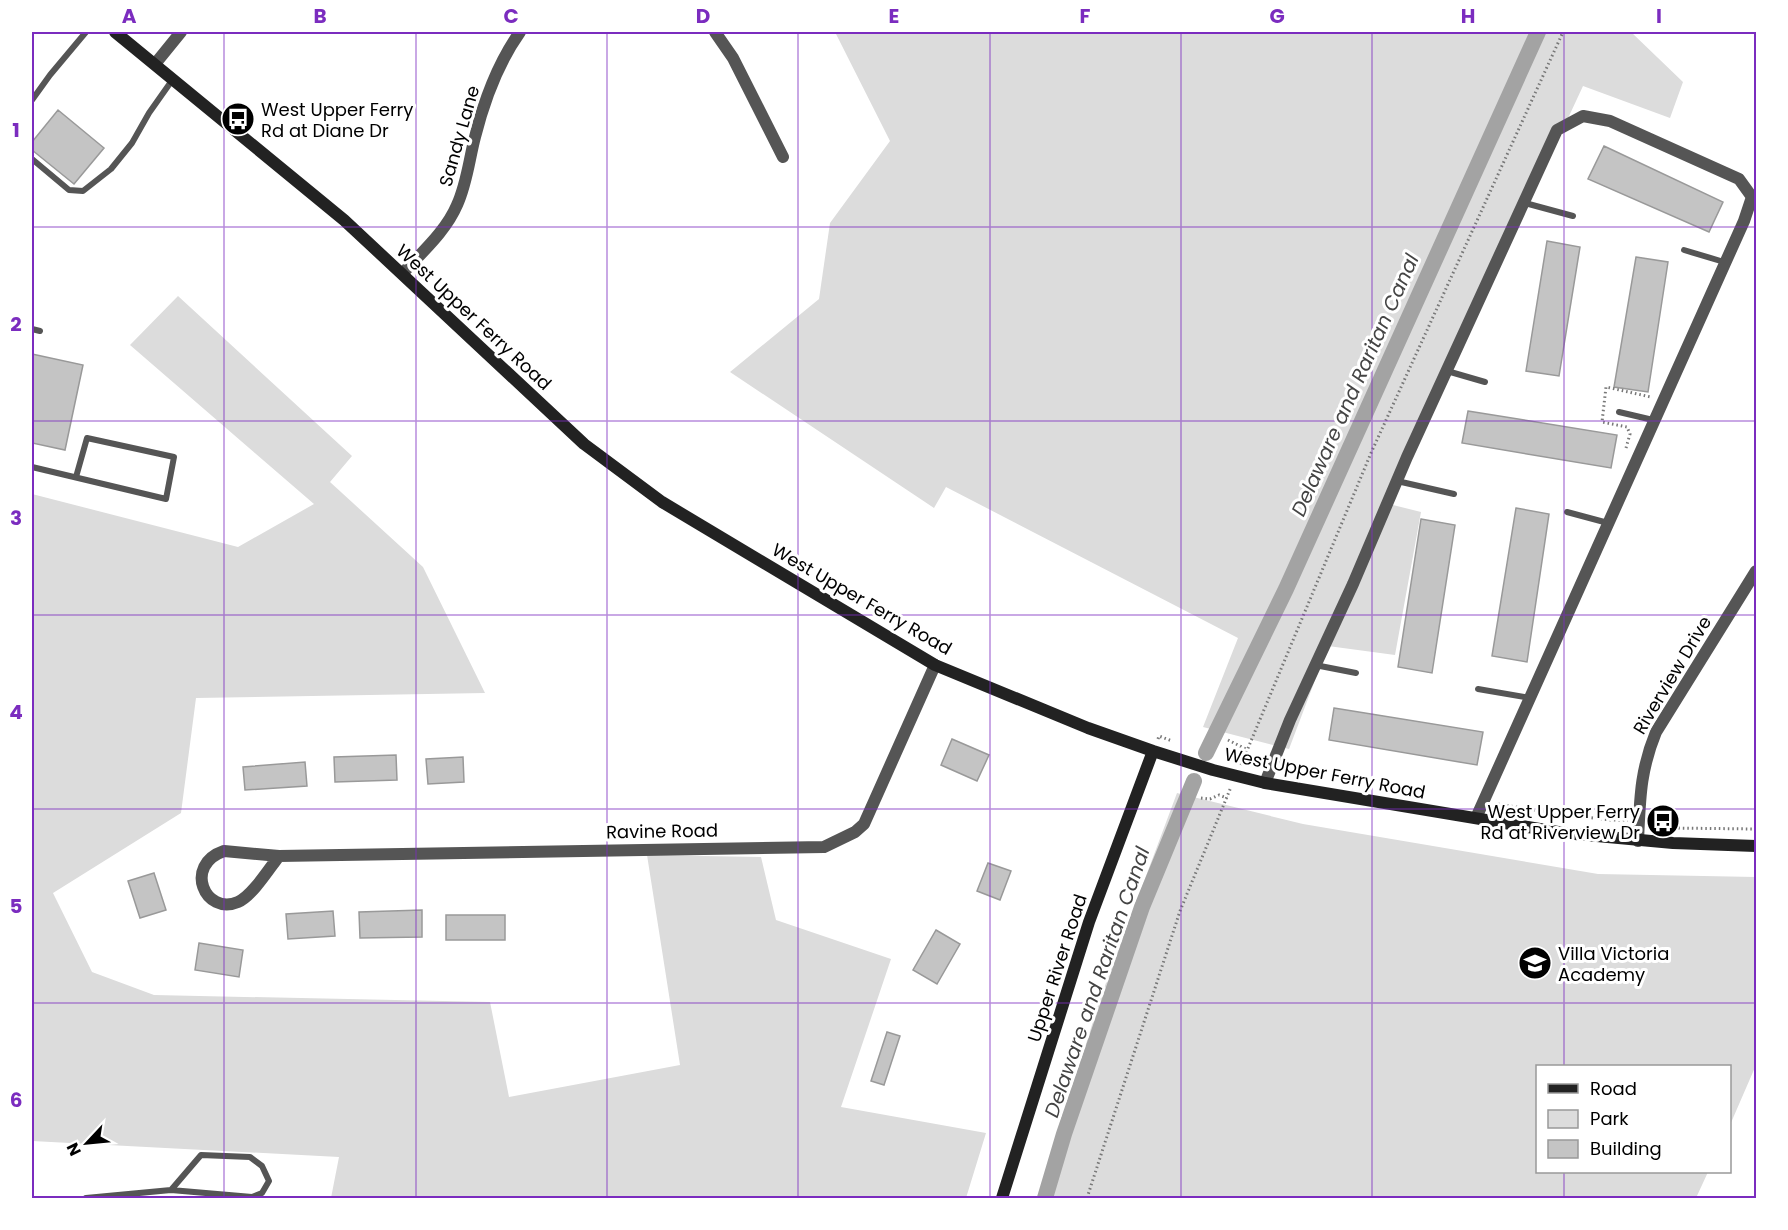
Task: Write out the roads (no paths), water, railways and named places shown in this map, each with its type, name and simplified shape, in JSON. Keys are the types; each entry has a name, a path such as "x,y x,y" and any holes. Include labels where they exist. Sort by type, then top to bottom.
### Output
{"main road":[{"name":"West Upper Ferry Road","path":"116,32 290,174 403,273 584,444 615,469 662,502 935,665 1088,728 1213,771 1265,783 1479,813 1564,833 1638,840 1756,846"},
{"name":"Upper River Road","path":"1002,1198 1089,922 1153,751"}],"street":[{"path":"155,64 181,32"},
{"name":"Sandy Lane","path":"403,273 445,226 457,206 486,100 500,65 520,32"},
{"path":"715,32 733,58 783,157"},
{"path":"1265,783 1285,730 1557,130 1583,116 1610,121 1739,179 1752,197 1744,221 1479,813"},
{"name":"Riverview Drive","path":"1638,840 1642,778 1647,754 1656,732 1756,571"},
{"name":"Ravine Road","path":"279,856 246,897 238,902 219,903 209,896 204,888 201,879 202,869 207,860 224,851 279,856 824,847 855,832 864,824 935,665"}],"lane":[{"path":"32,100 86,32"},
{"path":"32,159 69,190 83,191 111,169 132,143 149,113 174,79"},
{"path":"1525,203 1573,216"},
{"path":"1684,250 1725,262"},
{"path":"32,329 40,331"},
{"path":"1447,371 1485,382"},
{"path":"1619,412 1653,420"},
{"path":"32,467 166,499 174,457 87,438 76,477"},
{"path":"1397,481 1454,495"},
{"path":"1567,512 1608,523"},
{"path":"1315,665 1356,673"},
{"path":"1478,688 1530,698"},
{"path":"86,1198 171,1190 252,1197 262,1193 269,1181 262,1166 250,1156 201,1155 171,1190"}],"waterway":[{"name":"Delaware and Raritan Canal","path":"1206,753 1286,589 1538,32"},
{"name":"Delaware and Raritan Canal","path":"1045,1198 1064,1134 1142,907 1194,781"}],"place":[{"name":"West Upper Ferry Rd at Diane Dr","path":"238,119"},
{"name":"West Upper Ferry Rd at Riverview Dr","path":"1663,821"},
{"name":"Villa Victoria Academy","path":"1535,963"}]}
